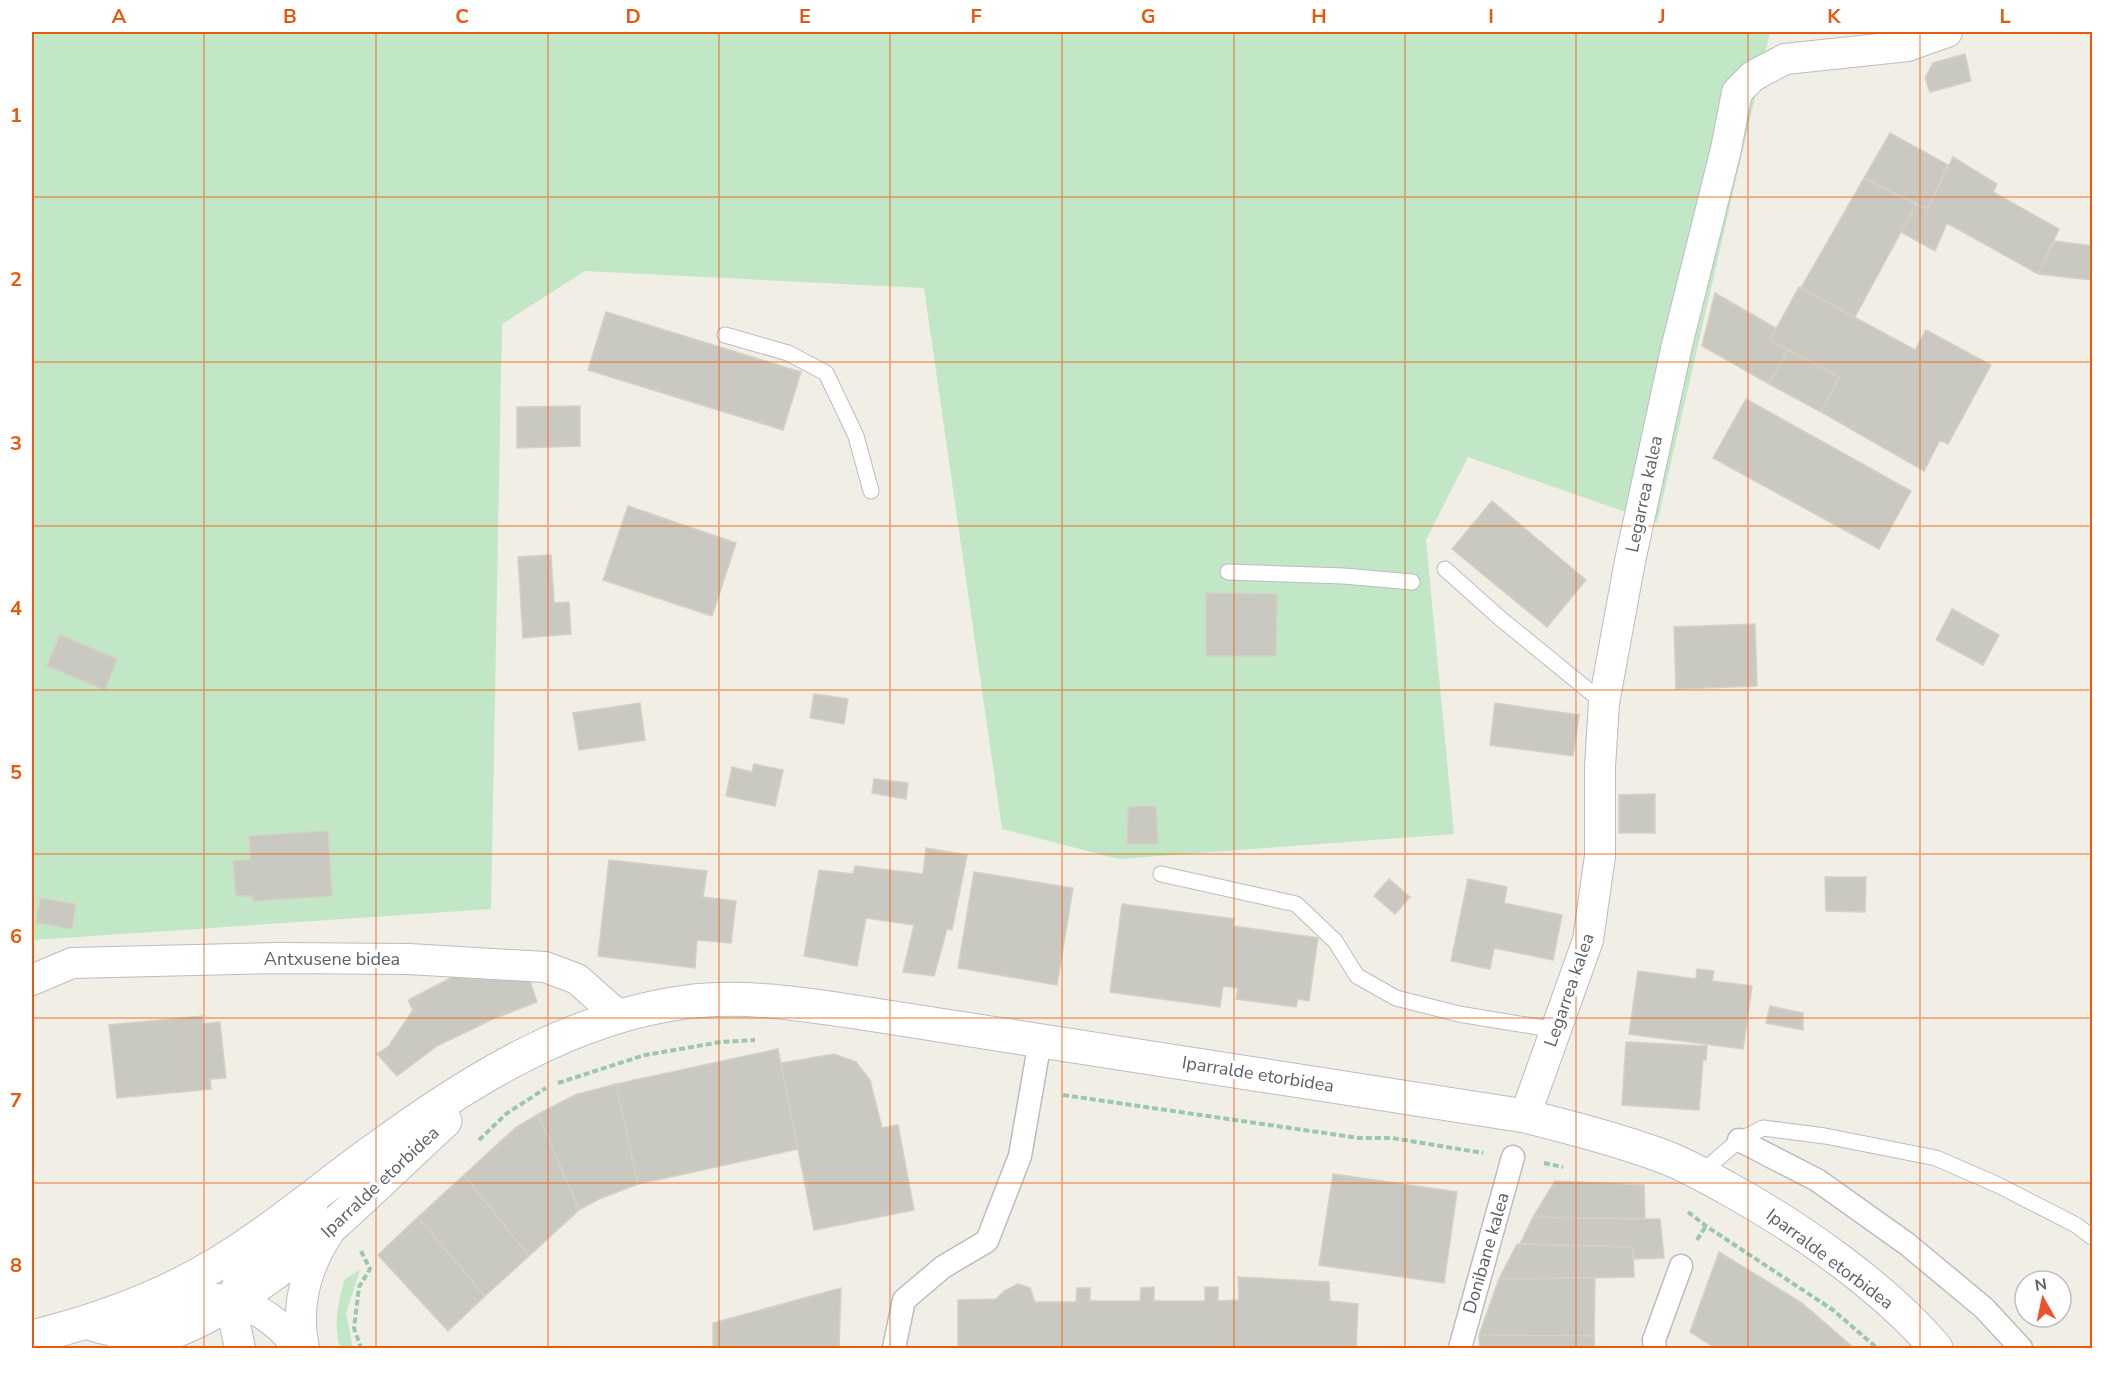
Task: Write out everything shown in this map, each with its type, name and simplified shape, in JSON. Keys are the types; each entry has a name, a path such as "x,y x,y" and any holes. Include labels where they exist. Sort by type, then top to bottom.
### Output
{"main road":[{"name":"Iparralde etorbidea","path":"32,1337 128,1308 163,1293 218,1264 266,1232 377,1148 435,1108 522,1056 558,1038 647,1009 686,1002 723,999 766,1000 1040,1041 1525,1116 1597,1134 1667,1158 1768,1211 1828,1252 1876,1291 1924,1334 1936,1348"},
{"name":"Iparralde etorbidea","path":"124,1348 162,1336 207,1316 234,1301 292,1262 332,1228 444,1122 522,1056"}],"street":[{"name":"Legarrea kalea","path":"1525,1116 1588,940 1600,856 1600,767 1604,704 1630,561 1677,345 1726,149 1737,92 1753,75 1785,58 1908,46 1947,32"},
{"name":"Antxusene bidea","path":"32,980 72,963 278,958 408,959 545,968 577,979 620,1017"},
{"path":"894,1348 904,1300 943,1267 987,1241 1020,1156 1040,1041"},
{"path":"1739,1140 1817,1180 1907,1245 1984,1308 2021,1348"},
{"name":"Donibane kalea","path":"1460,1348 1513,1157"},
{"path":"240,1348 235,1325 234,1301 238,1282 249,1267 306,1226 315,1195"},
{"path":"304,1348 300,1314 303,1291 314,1258 332,1228"},
{"path":"1655,1348 1654,1340 1682,1266"},
{"path":"84,1323 116,1331 189,1304 211,1299 234,1301 274,1321 298,1348"}],"lane":[{"path":"725,334 788,353 826,373 856,436 871,491"},
{"path":"1445,569 1501,619 1604,704"},
{"path":"1228,572 1344,576 1412,582"},
{"path":"1161,874 1296,904 1335,941 1357,976 1396,998 1459,1014 1556,1030"},
{"path":"1700,1174 1739,1140 1763,1128 1825,1136 1936,1158 1998,1185 2076,1225 2092,1237"}],"path":[{"path":"472,1146 506,1114 552,1084 645,1055 722,1042 764,1039"},
{"path":"1035,1080 1060,1094 1359,1138 1392,1138 1452,1148"},
{"path":"1513,1157 1571,1169"},
{"path":"1681,1206 1706,1226 1833,1310 1877,1348"},
{"path":"352,1258 360,1250 370,1269 359,1287 354,1328 361,1348"}],"green space":[{"path":"32,32 1770,32 1657,523 1468,457 1426,540 1454,834 1119,859 1002,829 924,288 585,271 502,324 491,909 33,940"},
{"path":"360,1270 346,1313 353,1348 340,1348 337,1322 342,1288 345,1279"}],"building":[{"path":"1965,54 1971,81 1930,92 1925,78 1933,63"},
{"path":"1890,133 1948,165 1927,209 1864,178"},
{"path":"1953,157 1997,184 1993,192 2059,229 2038,274 1947,223 1935,251 1901,232 1916,204 1927,209"},
{"path":"1864,178 1916,204 1855,317 1801,288"},
{"path":"2054,241 2092,246 2092,280 2038,274"},
{"path":"1799,287 1915,350 1926,330 1991,365 1948,444 1940,440 1924,471 1821,412 1839,377 1770,340"},
{"path":"1715,293 1776,328 1770,340 1788,350 1769,384 1702,346"},
{"path":"606,312 801,372 783,430 588,370"},
{"path":"1788,350 1839,377 1821,412 1769,384"},
{"path":"1746,399 1911,491 1879,549 1713,458"},
{"path":"580,406 580,446 517,448 517,407"},
{"path":"1492,501 1586,580 1547,627 1452,549"},
{"path":"628,506 736,543 712,616 603,580"},
{"path":"551,555 554,603 569,602 571,634 523,638 518,557"},
{"path":"1206,593 1277,594 1276,656 1206,656"},
{"path":"1952,609 1999,635 1983,665 1936,640"},
{"path":"1755,624 1757,686 1676,689 1674,627"},
{"path":"60,635 117,659 105,690 47,666"},
{"path":"814,694 848,699 844,724 810,718"},
{"path":"640,703 645,740 579,750 573,713"},
{"path":"1495,703 1579,715 1573,756 1490,745"},
{"path":"754,764 783,770 775,806 726,796 732,767 752,772"},
{"path":"874,779 908,783 906,799 872,793"},
{"path":"1655,794 1655,833 1619,833 1619,795"},
{"path":"1156,806 1158,844 1127,844 1128,807"},
{"path":"328,831 332,896 253,901 253,896 236,896 233,861 251,860 249,836"},
{"path":"926,848 967,855 952,930 947,929 934,976 903,972 914,925 866,918 857,966 804,956 819,870 853,874 855,866 923,874"},
{"path":"609,860 707,871 703,897 736,901 731,943 697,940 695,968 598,956"},
{"path":"974,872 1073,888 1057,985 958,968"},
{"path":"1825,877 1866,877 1865,912 1826,911"},
{"path":"1389,879 1410,897 1395,914 1374,896"},
{"path":"1468,879 1507,887 1504,903 1562,915 1553,960 1494,948 1490,969 1451,961"},
{"path":"40,898 76,904 72,929 36,923"},
{"path":"1122,904 1234,919 1233,926 1318,938 1309,1001 1298,999 1296,1007 1236,999 1238,988 1223,986 1220,1007 1110,992"},
{"path":"1697,969 1714,971 1712,981 1752,986 1743,1049 1629,1034 1638,971 1696,979"},
{"path":"466,970 471,979 512,979 528,975 537,1002 493,1019 437,1046 397,1076 377,1054 388,1047 413,1010 408,1000"},
{"path":"1770,1006 1803,1013 1803,1030 1766,1023"},
{"path":"202,1016 203,1024 220,1022 226,1078 210,1079 211,1089 117,1098 109,1025"},
{"path":"1626,1042 1707,1046 1706,1060 1703,1060 1699,1110 1622,1105"},
{"path":"778,1049 798,1149 638,1184 616,1084"},
{"path":"834,1054 856,1062 870,1080 882,1128 898,1125 914,1210 814,1230 781,1063"},
{"path":"616,1084 638,1184 599,1199 579,1210 538,1114 575,1095"},
{"path":"538,1114 579,1210 529,1256 464,1175 515,1128"},
{"path":"1333,1174 1457,1192 1444,1283 1319,1265"},
{"path":"464,1175 529,1256 485,1296 418,1217"},
{"path":"1555,1181 1644,1185 1645,1219 1533,1217"},
{"path":"418,1217 485,1296 448,1331 378,1255"},
{"path":"1533,1217 1660,1219 1664,1258 1633,1259 1633,1247 1520,1244"},
{"path":"1517,1244 1633,1247 1634,1277 1499,1279"},
{"path":"1719,1252 1802,1303 1854,1348 1715,1348 1690,1332"},
{"path":"1238,1277 1329,1282 1330,1301 1358,1304 1356,1348 958,1348 958,1300 996,1299 1004,1291 1018,1284 1030,1288 1035,1302 1076,1302 1077,1288 1090,1288 1090,1301 1140,1301 1141,1288 1154,1287 1154,1301 1205,1301 1205,1287 1218,1287 1218,1301 1239,1300"},
{"path":"1595,1278 1594,1336 1479,1335 1499,1279"},
{"path":"841,1288 839,1348 713,1348 713,1323"},
{"path":"1479,1335 1594,1336 1595,1348 1480,1348"}]}
